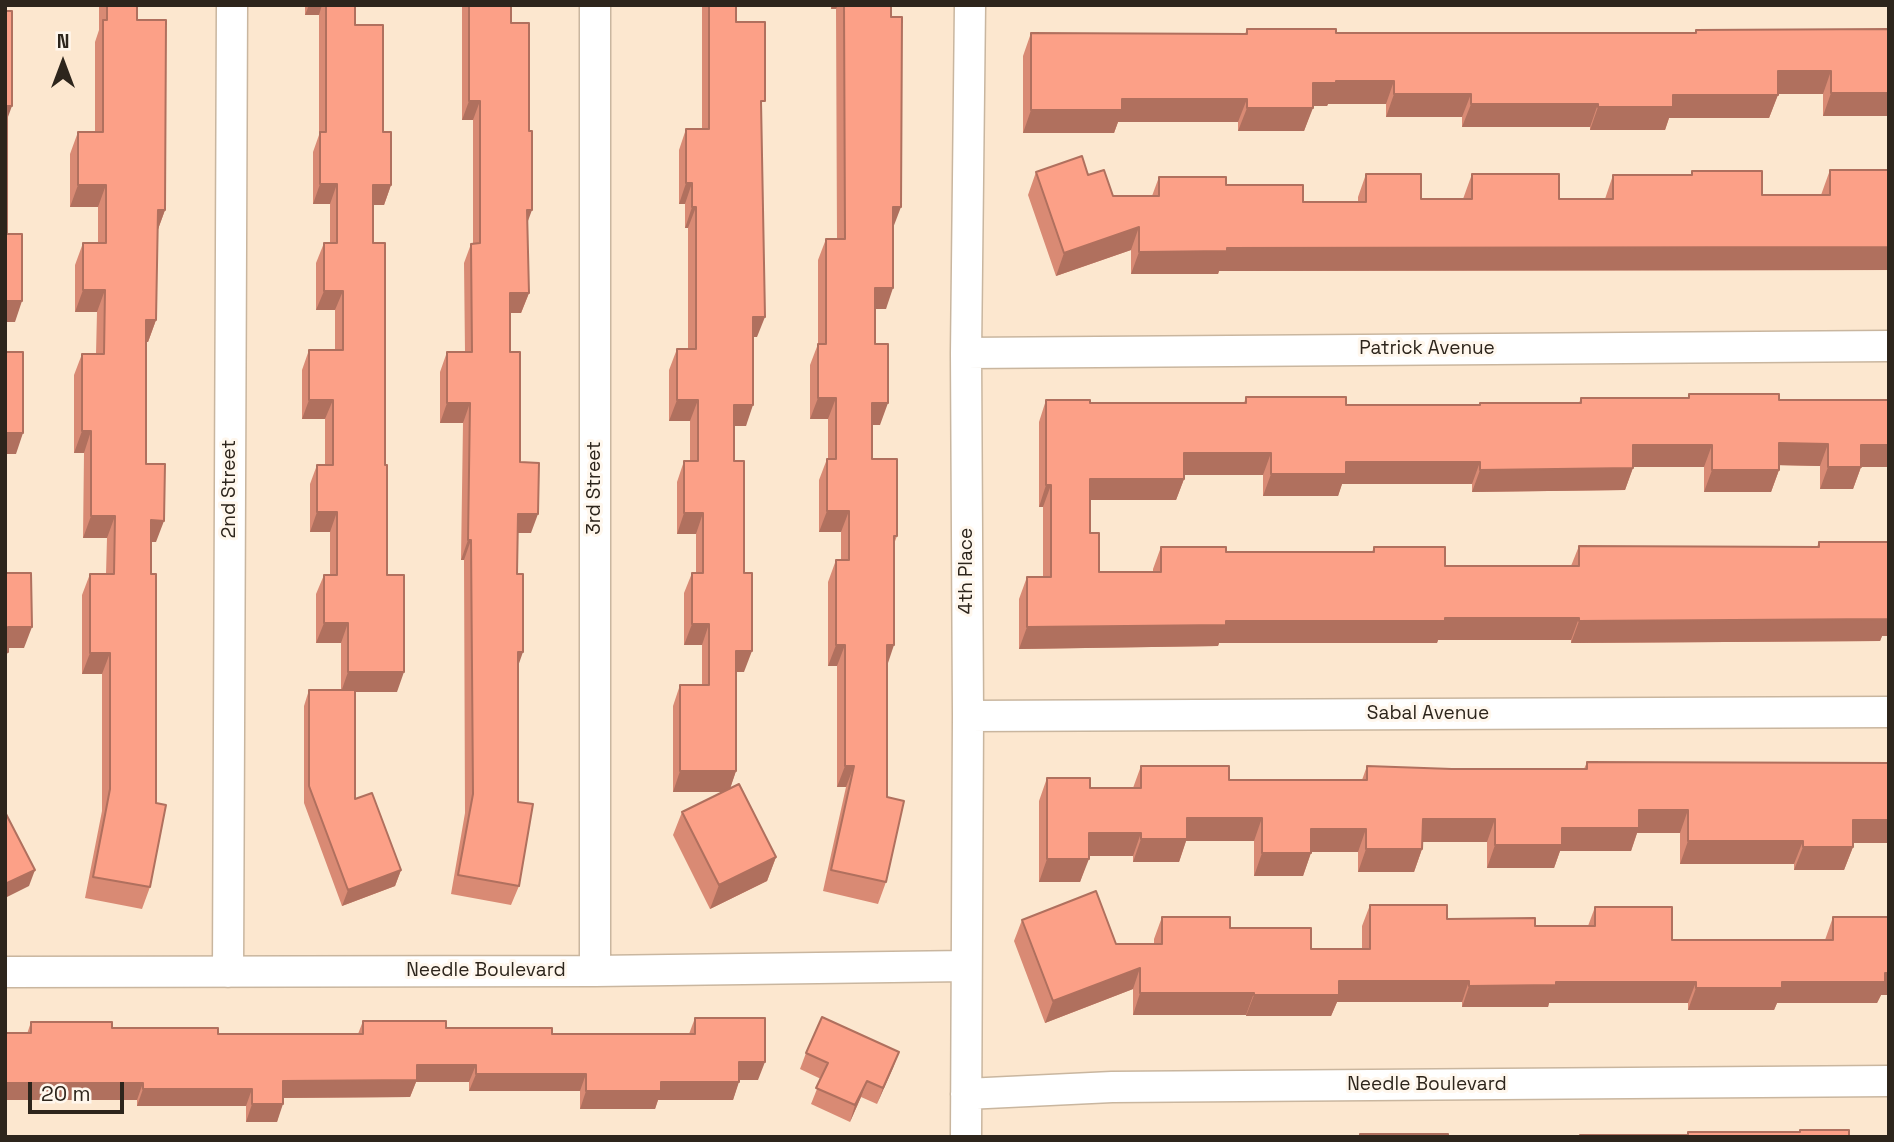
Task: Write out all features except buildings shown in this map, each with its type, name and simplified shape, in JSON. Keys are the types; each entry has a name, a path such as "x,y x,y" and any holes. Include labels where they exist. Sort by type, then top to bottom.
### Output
{"street":[{"name":"2nd Street","path":"228,972 232,5"},
{"name":"3rd Street","path":"595,5 595,971"},
{"name":"4th Place","path":"966,1137 966,353 970,5"},
{"name":"Patrick Avenue","path":"966,353 1889,346"},
{"name":"Sabal Avenue","path":"968,716 1889,712"},
{"name":"Needle Boulevard","path":"5,972 595,971 966,966"},
{"name":"Needle Boulevard","path":"966,1094 1112,1087 1889,1081"}]}
